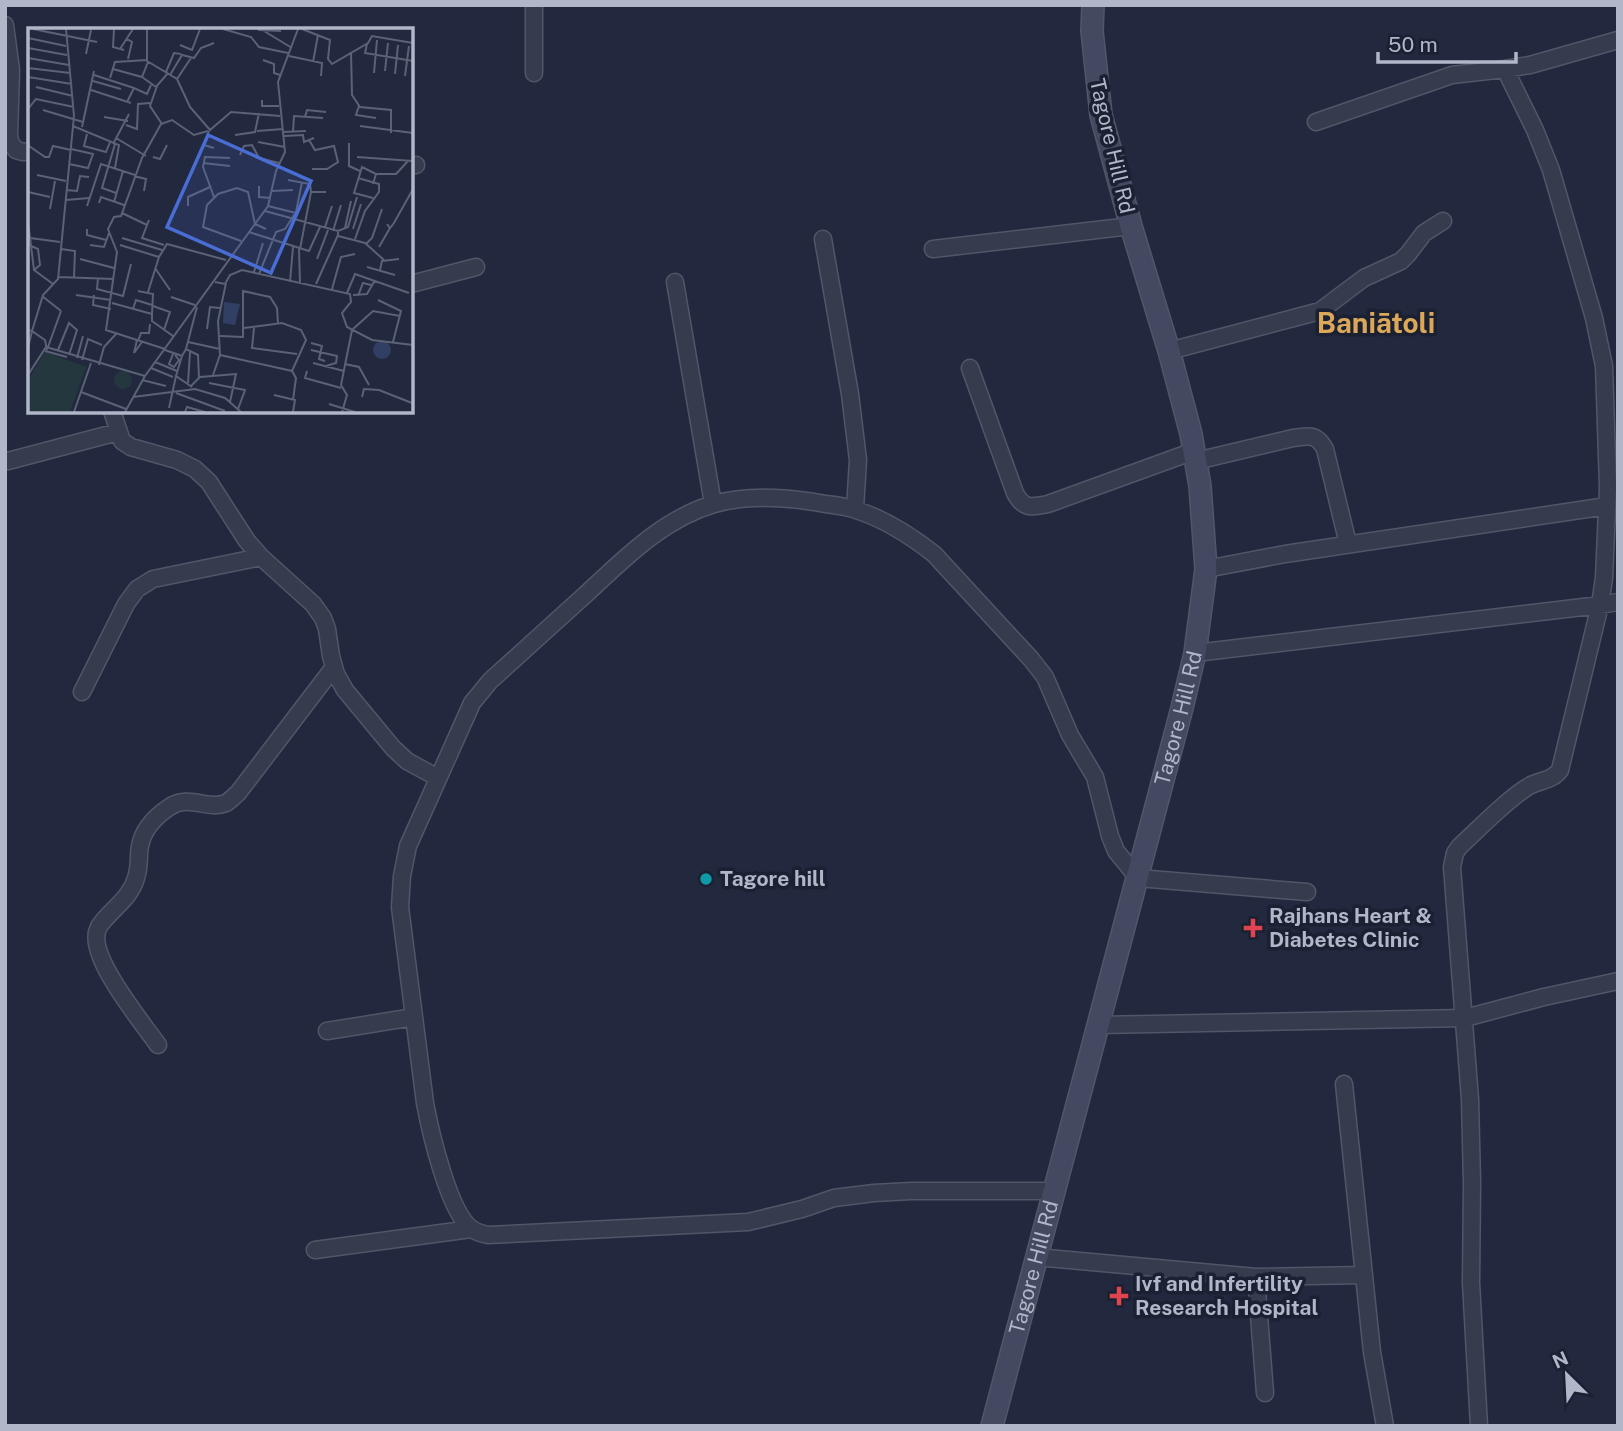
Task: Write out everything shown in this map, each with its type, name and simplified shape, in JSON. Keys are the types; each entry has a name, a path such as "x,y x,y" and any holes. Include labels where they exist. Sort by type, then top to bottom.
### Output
{"main road":[{"name":"Tagore Hill Rd","path":"992,1426 1195,653 1206,569 1200,486 1191,434 1101,115 1093,44 1093,5"}],"street":[{"path":"534,5 534,73"},
{"path":"5,26 11,70 10,142 16,150 28,151"},
{"path":"1316,122 1452,75 1530,65 1618,40"},
{"path":"1479,1426 1471,1283 1470,1099 1452,874 1455,853 1460,846 1521,792 1558,773 1562,764 1600,606 1605,568 1607,506 1606,392 1600,345 1551,170 1505,69"},
{"path":"1169,351 1320,311 1364,278 1401,261 1421,236 1443,221"},
{"path":"933,249 1131,226"},
{"path":"823,239 850,394 858,460 855,509"},
{"path":"413,283 476,267"},
{"path":"675,282 713,504"},
{"path":"970,368 1022,504 1048,504 1195,456 1293,438 1316,437 1321,440 1325,449 1348,544"},
{"path":"113,413 122,440 131,447 177,460 195,469 209,482 247,541 313,604 323,618 336,674 345,690 393,748 407,761 438,778"},
{"path":"8,461 118,432"},
{"path":"471,1229 450,1195 430,1132 425,1102 400,907 408,846 472,703 490,681 644,542 684,516 713,504 741,499 799,500 855,509 890,524 916,540 934,554 1045,677 1070,734 1095,777 1116,850 1138,878 1307,892"},
{"path":"1206,569 1348,544 1607,506"},
{"path":"82,692 126,604 137,589 153,579 261,557"},
{"path":"1195,653 1618,602"},
{"path":"158,1045 104,967 97,947 97,929 133,888 138,874 140,844 152,822 170,806 196,801 215,805 226,802 238,793 334,667"},
{"path":"1097,1025 1465,1018 1618,981"},
{"path":"327,1031 414,1017"},
{"path":"1344,1084 1372,1352 1385,1426"},
{"path":"315,1250 471,1229 488,1235 748,1222 834,1198 874,1193 1054,1191"},
{"path":"1036,1257 1256,1277 1364,1275"},
{"path":"1256,1277 1265,1393"}],"place":[{"name":"Tagore hill","path":"706,879"},
{"name":"Rajhans Heart & Diabetes Clinic","path":"1253,928"},
{"name":"Ivf and Infertility Research Hospital","path":"1119,1296"}],"district":[{"name":"Baniātoli","path":"1376,323"}]}
